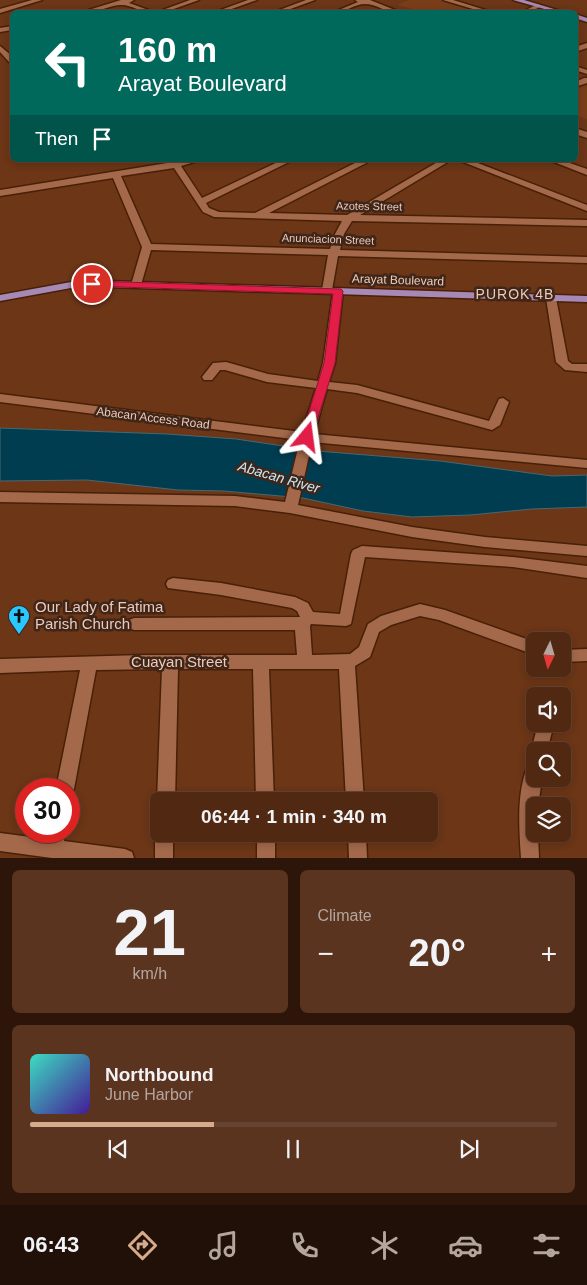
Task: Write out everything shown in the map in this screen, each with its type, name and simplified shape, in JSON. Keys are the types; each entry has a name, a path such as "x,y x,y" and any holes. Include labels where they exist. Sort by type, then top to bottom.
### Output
{"main road":[{"path":"516,0 553,10"},
{"name":"Arayat Boulevard","path":"0,298 71,285 136,285 587,299"}],"street":[{"path":"0,11 39,0"},
{"path":"114,0 144,10"},
{"path":"96,10 130,0"},
{"path":"166,10 196,0"},
{"path":"224,10 254,0"},
{"path":"283,10 312,0"},
{"path":"446,0 482,10"},
{"path":"342,10 364,1 391,10"},
{"path":"529,10 538,6"},
{"path":"0,48 10,58"},
{"path":"129,162 137,171"},
{"path":"0,193 189,162"},
{"path":"201,202 285,162"},
{"path":"256,216 364,162"},
{"path":"291,504 306,439 329,363 335,252 343,226 349,218 444,162"},
{"path":"467,162 587,208"},
{"path":"560,162 587,172"},
{"name":"Azotes Street","path":"176,165 206,210 212,214 587,223"},
{"path":"116,174 147,247 136,285"},
{"name":"Anunciacion Street","path":"147,247 587,260"},
{"path":"551,298 562,362 569,367 587,368"},
{"path":"208,377 213,369 222,366 268,378 356,389 488,426 494,425 503,402"},
{"name":"Abacan Access Road","path":"0,398 306,439 587,464"},
{"path":"0,498 184,499 291,504 422,533 485,542 587,551"},
{"path":"134,624 346,620 348,618 360,551 513,562 587,572"},
{"path":"173,584 230,591 295,603 303,607 305,661"},
{"path":"355,792 348,667 367,651 373,628 386,620 420,610 440,614 526,647"},
{"path":"571,656 587,655"},
{"name":"Cuayan Street","path":"1,668 170,662 305,661 348,667"},
{"path":"166,792 170,662"},
{"path":"261,662 265,792"},
{"path":"67,778 89,664"},
{"path":"530,858 528,821 531,787"},
{"path":"0,842 15,841"},
{"path":"164,842 164,858"},
{"path":"266,842 266,858"},
{"path":"357,842 358,858"},
{"path":"67,843 125,858"}],"shaded area":[{"path":"409,0 443,0 479,10 416,10 397,5"},
{"path":"584,86 587,87 587,119 578,116 578,89"}],"water":[{"name":"Abacan River","path":"0,428 167,434 236,439 317,451 440,461 552,476 587,475 587,507 412,517 363,511 303,498 224,491 178,490 87,480 0,481"}],"place":[{"name":"Our Lady of Fatima Parish Church","path":"19,635"}],"district":[{"name":"PUROK 4B","path":"515,294"}],"route":[{"path":"92,284 338,291 329,363 307,437"}]}
